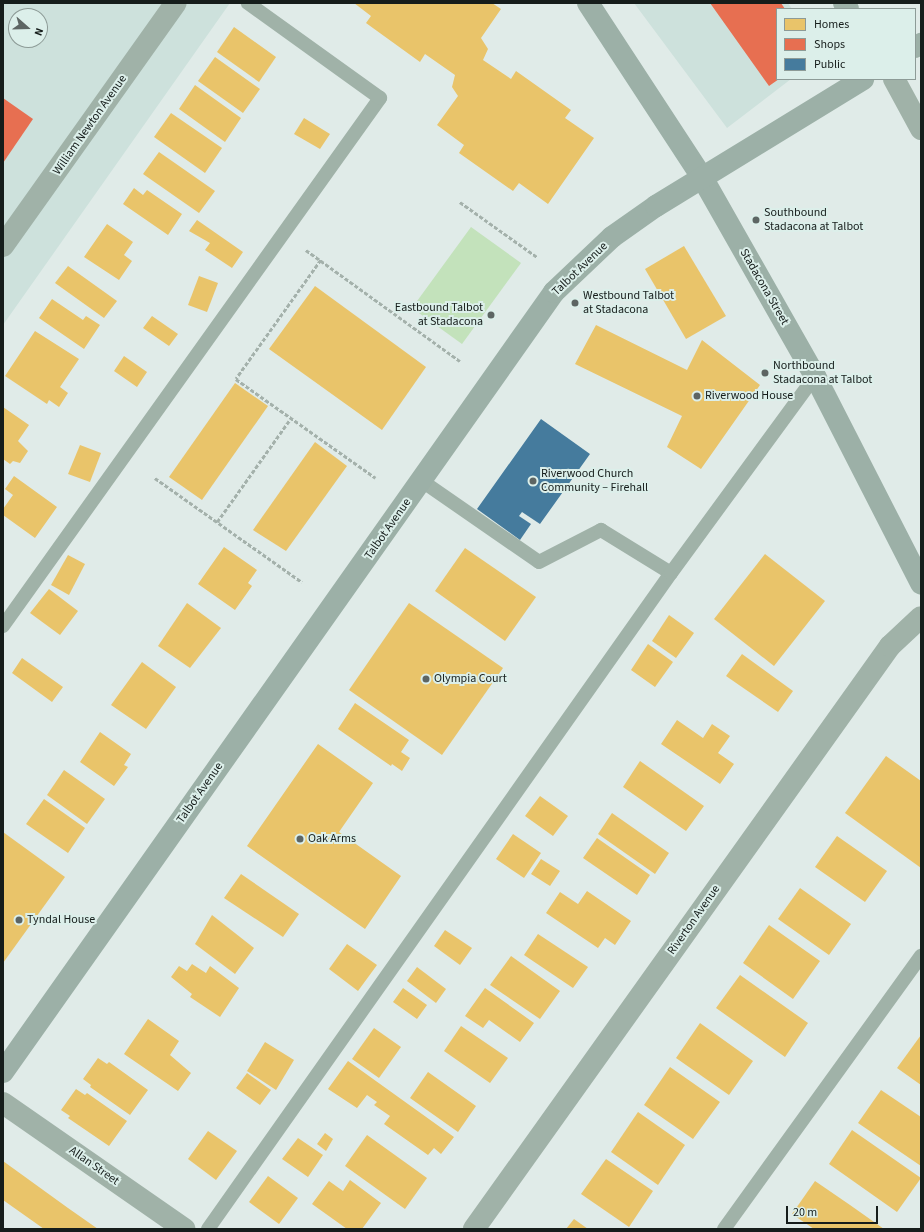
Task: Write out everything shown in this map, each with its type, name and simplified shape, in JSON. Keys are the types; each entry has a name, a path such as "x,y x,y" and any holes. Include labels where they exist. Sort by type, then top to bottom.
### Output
{"street":[{"name":"William Newton Avenue","path":"3,246 176,3"},
{"name":"Stadacona Street","path":"588,3 703,179 815,376 921,583"},
{"name":"Talbot Avenue","path":"3,1072 422,481 554,292 612,237 656,206 703,179 861,80"},
{"path":"895,80 921,129"},
{"name":"Riverton Avenue","path":"474,1229 890,646 921,617"},
{"name":"Allan Street","path":"3,1103 184,1229"}],"lane":[{"path":"3,626 380,98 248,3"},
{"path":"208,1229 671,573 815,376"},
{"path":"422,481 539,562 601,530 671,573"},
{"path":"724,1229 921,956"}],"path":[{"path":"460,202 536,257"},
{"path":"306,250 460,361"},
{"path":"321,260 236,379 376,478"},
{"path":"217,522 291,418"},
{"path":"155,478 302,582"}],"shaded area":[{"path":"3,3 230,3 3,325"},
{"path":"634,3 788,3 791,8 776,8 776,80 790,80 727,128"}],"green space":[{"path":"471,227 521,263 462,344 412,308"}],"building: Homes":[{"path":"354,3 492,3 501,9 481,38 488,49 483,60 511,79 516,71 571,110 565,118 594,138 548,204 519,183 513,191 459,153 464,145 437,125 458,96 452,87 455,75 425,54 420,62 366,23 371,16"},
{"path":"234,27 276,57 259,82 217,52"},
{"path":"215,57 260,89 243,113 198,81"},
{"path":"195,85 241,118 225,142 179,109"},
{"path":"171,113 222,148 205,173 154,137"},
{"path":"304,118 330,134 320,149 294,134"},
{"path":"159,152 215,191 199,213 143,174"},
{"path":"134,188 143,195 147,190 182,214 168,235 123,204"},
{"path":"197,220 243,252 232,268 205,250 210,243 189,231"},
{"path":"107,224 133,242 124,255 132,261 119,280 84,257"},
{"path":"684,246 726,316 686,339 645,269"},
{"path":"68,266 117,301 104,318 55,283"},
{"path":"199,276 218,283 207,312 188,305"},
{"path":"315,286 426,367 382,430 269,349"},
{"path":"52,299 83,320 86,316 100,325 84,349 39,318"},
{"path":"152,316 178,334 169,346 143,328"},
{"name":"Riverwood House","path":"596,325 687,370 702,340 760,385 701,469 667,447 682,416 575,364"},
{"path":"35,331 79,359 60,387 68,393 59,407 49,400 47,404 5,376"},
{"path":"124,356 147,372 137,387 114,371"},
{"path":"235,383 268,406 202,500 169,477"},
{"path":"3,407 29,425 18,441 28,451 20,463 13,461 10,464 3,459"},
{"path":"315,442 347,466 286,551 253,530"},
{"path":"80,445 101,453 90,482 68,474"},
{"path":"14,476 57,507 35,538 3,515 3,509 13,495 5,489"},
{"path":"224,547 257,570 248,583 252,586 235,610 198,584"},
{"path":"465,548 536,597 505,641 435,591"},
{"path":"765,554 825,601 774,666 714,619"},
{"path":"68,555 85,564 69,595 51,585"},
{"path":"49,589 78,611 60,635 30,613"},
{"path":"187,603 221,628 190,668 158,646"},
{"name":"Olympia Court","path":"409,603 503,668 442,755 349,690"},
{"path":"669,615 694,633 676,658 652,641"},
{"path":"648,644 673,662 655,687 631,670"},
{"path":"742,654 793,691 778,712 726,676"},
{"path":"22,658 63,687 52,702 12,673"},
{"path":"142,662 176,687 146,729 111,705"},
{"path":"355,703 409,740 401,752 410,758 402,771 392,764 391,766 338,729"},
{"path":"677,720 703,738 712,724 730,736 718,753 734,764 720,784 661,744"},
{"path":"100,732 131,754 124,765 128,767 114,786 80,762"},
{"name":"Oak Arms","path":"318,744 373,783 339,832 401,876 365,929 247,846"},
{"path":"886,756 921,781 921,868 845,813"},
{"path":"640,761 704,806 686,831 623,787"},
{"path":"64,770 105,799 87,824 47,795"},
{"path":"540,796 568,816 553,836 525,816"},
{"path":"44,799 85,828 68,853 26,824"},
{"path":"612,813 669,853 655,874 598,834"},
{"name":"Tyndal House","path":"3,832 65,877 3,963"},
{"path":"513,834 541,853 524,878 496,859"},
{"path":"837,836 887,871 865,902 815,867"},
{"path":"597,838 650,875 637,895 583,858"},
{"path":"541,859 560,871 550,886 531,874"},
{"path":"241,874 299,914 283,937 224,898"},
{"path":"800,888 851,924 829,955 778,919"},
{"path":"587,891 631,921 615,945 605,938 598,948 546,913 560,892 578,904"},
{"path":"212,915 254,948 235,974 195,944"},
{"path":"769,925 820,961 793,999 743,963"},
{"path":"445,930 472,948 460,965 434,946"},
{"path":"538,934 588,967 573,988 524,955"},
{"path":"347,944 377,965 358,991 329,969"},
{"path":"511,956 560,991 540,1019 490,985"},
{"path":"192,964 206,973 210,966 239,988 220,1017 190,997 192,994 171,977 179,966 187,971"},
{"path":"417,967 446,989 436,1003 407,981"},
{"path":"740,975 808,1023 785,1057 716,1008"},
{"path":"403,988 427,1005 417,1019 393,1002"},
{"path":"485,988 534,1023 520,1042 489,1020 483,1028 465,1016"},
{"path":"148,1019 179,1041 170,1055 191,1073 178,1091 124,1054"},
{"path":"700,1023 753,1061 729,1095 676,1058"},
{"path":"461,1026 508,1058 490,1083 444,1051"},
{"path":"374,1028 401,1047 379,1078 352,1059"},
{"path":"921,1035 921,1085 897,1068"},
{"path":"265,1042 294,1060 276,1090 247,1071"},
{"path":"98,1058 107,1064 109,1062 148,1090 130,1115 90,1087 91,1085 83,1079"},
{"path":"348,1061 454,1137 441,1154 434,1148 428,1155 384,1124 390,1116 374,1105 377,1102 367,1095 357,1108 328,1089"},
{"path":"670,1067 720,1102 693,1139 644,1105"},
{"path":"428,1072 476,1106 458,1132 410,1098"},
{"path":"247,1073 271,1090 260,1105 236,1088"},
{"path":"76,1089 85,1095 87,1093 127,1121 109,1146 68,1118 70,1116 61,1110"},
{"path":"881,1090 921,1117 921,1166 858,1123"},
{"path":"638,1112 685,1145 658,1185 611,1152"},
{"path":"852,1130 921,1178 897,1212 829,1164"},
{"path":"208,1131 237,1151 216,1180 188,1159"},
{"path":"325,1133 333,1139 326,1151 317,1144"},
{"path":"367,1135 427,1178 405,1209 345,1166"},
{"path":"298,1138 323,1155 308,1177 282,1159"},
{"path":"606,1159 653,1191 629,1227 581,1194"},
{"path":"3,1161 98,1229 44,1229 3,1200"},
{"path":"268,1176 298,1198 279,1224 249,1202"},
{"path":"350,1180 381,1203 362,1229 347,1229 312,1204 329,1181 343,1191"},
{"path":"815,1181 884,1229 814,1229 792,1214"},
{"path":"574,1219 588,1229 566,1229"}],"building: Shops":[{"path":"710,3 781,3 784,8 776,8 776,80 778,80 769,86"},
{"path":"3,98 33,119 3,163"}],"building: Public":[{"name":"Riverwood Church Community – Firehall","path":"541,419 590,454 540,524 522,512 519,516 531,524 520,540 477,509"}],"place":[{"name":"Southbound Stadacona at Talbot","path":"756,220"},
{"name":"Westbound Talbot at Stadacona","path":"575,303"},
{"name":"Eastbound Talbot at Stadacona","path":"491,315"},
{"name":"Northbound Stadacona at Talbot","path":"765,373"},
{"name":"Riverwood House","path":"697,396"},
{"name":"Riverwood Church Community – Firehall","path":"533,481"},
{"name":"Olympia Court","path":"426,679"},
{"name":"Oak Arms","path":"300,839"},
{"name":"Tyndal House","path":"19,920"}]}
